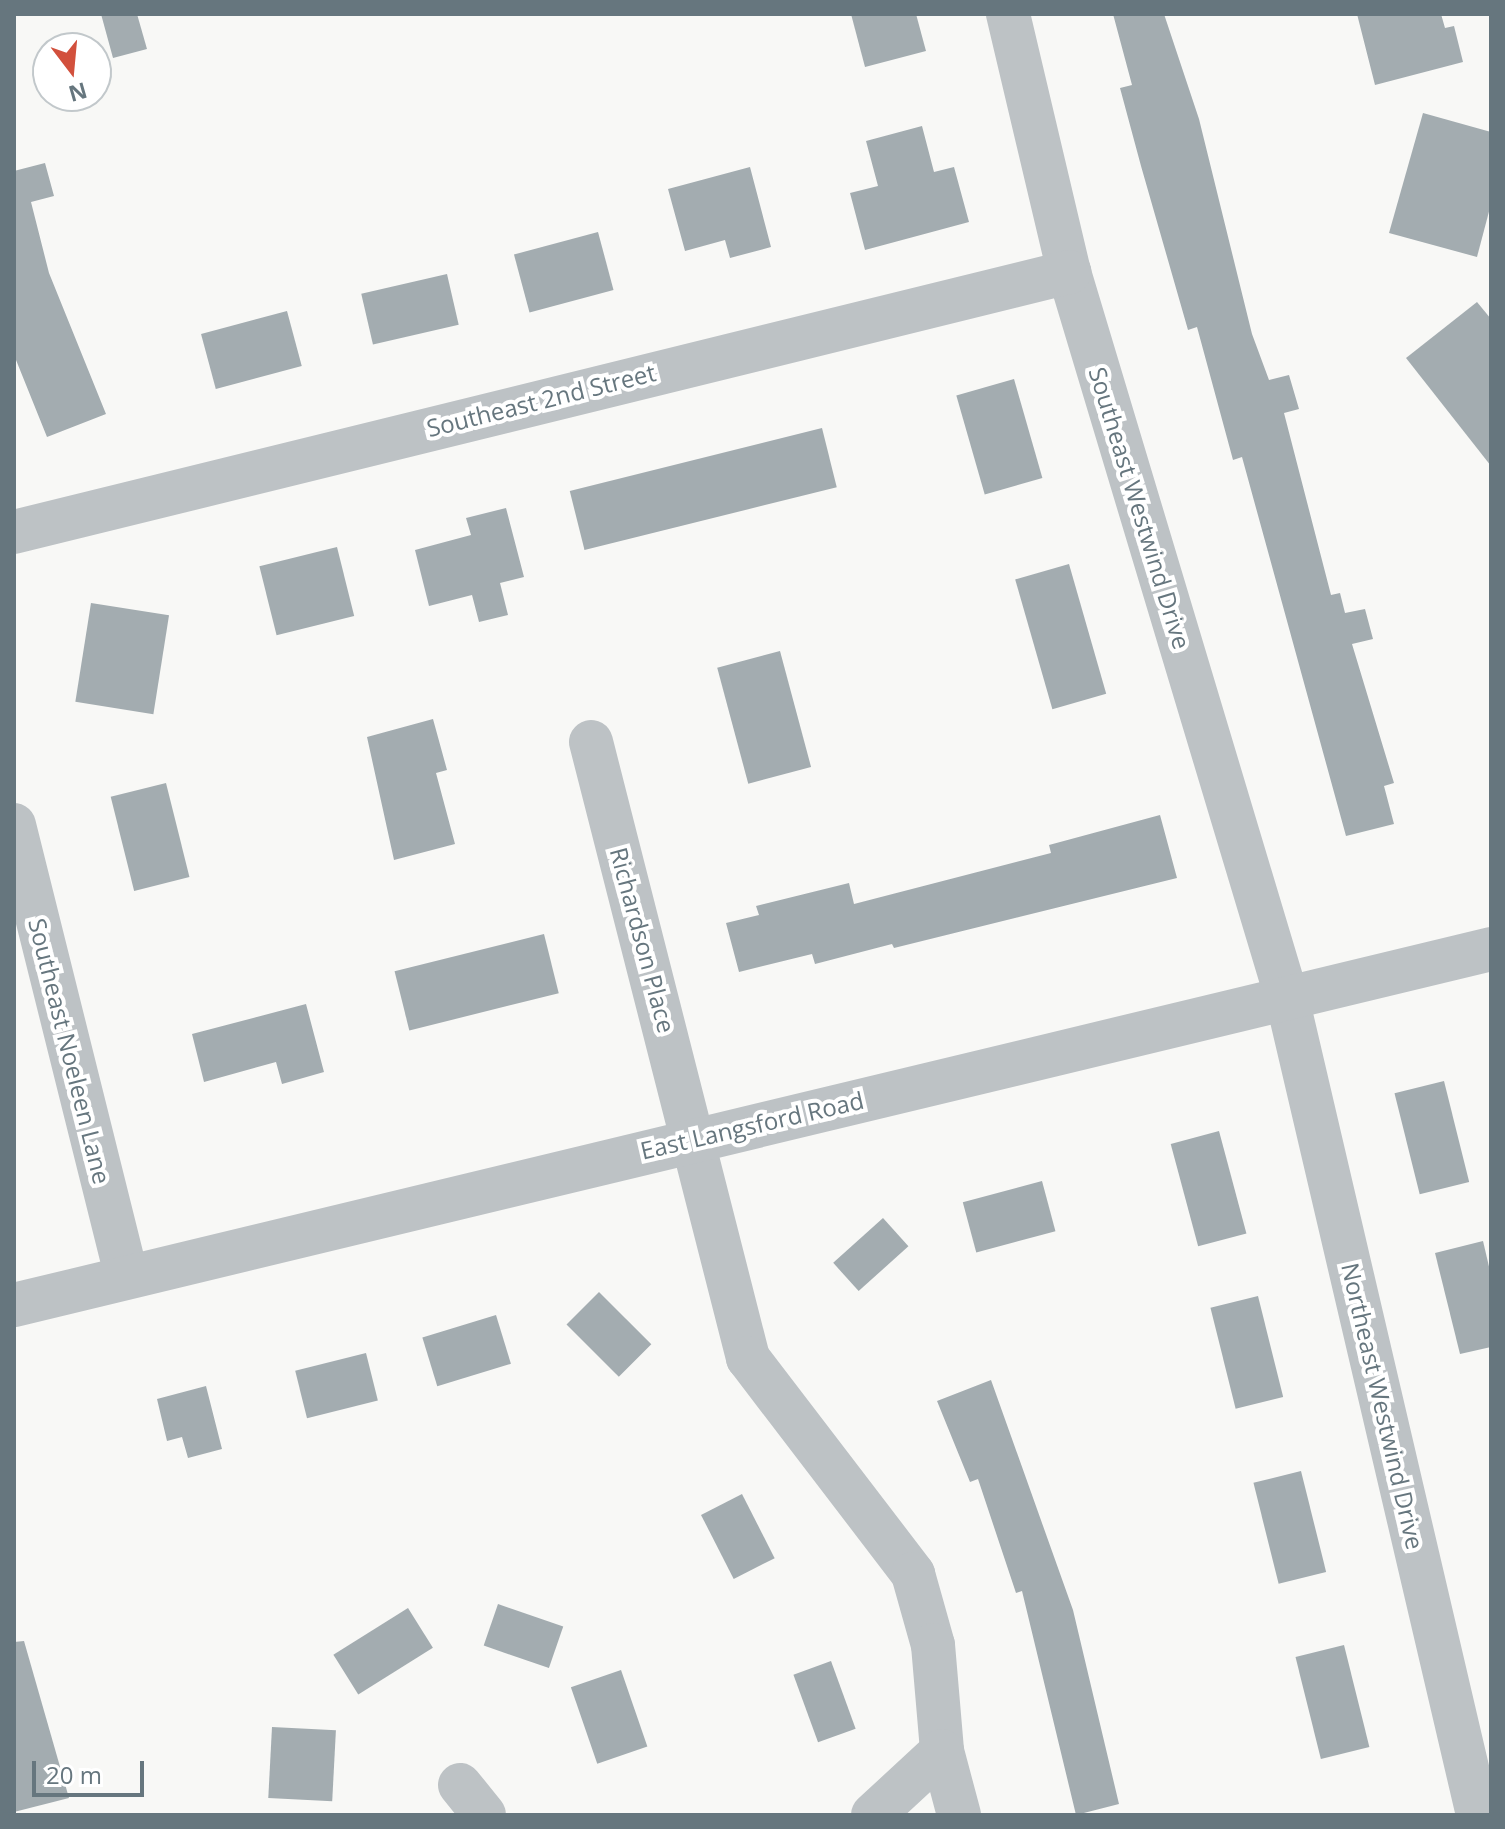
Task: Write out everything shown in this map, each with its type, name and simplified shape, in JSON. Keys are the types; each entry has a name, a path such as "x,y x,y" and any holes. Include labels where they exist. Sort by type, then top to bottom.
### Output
{"street":[{"name":"Southeast Westwind Drive","path":"1008,14 1069,272 1287,998"},
{"name":"Southeast 2nd Street","path":"14,532 1069,272"},
{"name":"Richardson Place","path":"591,742 696,1138 748,1358 913,1574 933,1645 942,1751 959,1815"},
{"name":"Southeast Noeleen Lane","path":"14,825 127,1277"},
{"name":"East Langsford Road","path":"14,1305 696,1138 1491,949"},
{"name":"Northeast Westwind Drive","path":"1287,998 1478,1815"},
{"path":"873,1815 942,1751"}],"building":[{"path":"101,14 137,14 147,49 113,58 112,32 106,32"},
{"path":"851,14 916,14 926,51 865,67"},
{"path":"1113,14 1164,14 1199,119 1252,334 1269,380 1289,375 1299,409 1284,413 1331,595 1340,593 1345,613 1365,609 1373,639 1352,644 1394,783 1384,786 1394,824 1346,836 1242,457 1233,460 1197,327 1188,330 1141,166 1120,88 1132,85"},
{"path":"1357,14 1441,14 1445,28 1454,26 1463,62 1375,85"},
{"path":"1423,113 1491,132 1491,204 1477,257 1389,233"},
{"path":"922,126 934,172 954,167 969,222 865,250 850,193 878,186 866,141"},
{"path":"45,163 54,196 31,202 49,273 106,414 47,437 14,355 14,171"},
{"path":"750,167 771,247 730,258 725,240 685,251 668,189"},
{"path":"598,232 614,290 529,312 514,255"},
{"path":"447,274 459,325 373,344 361,294"},
{"path":"1477,302 1491,319 1491,466 1406,358"},
{"path":"287,311 302,366 216,389 201,334"},
{"path":"1014,379 1042,478 985,495 956,396"},
{"path":"822,428 837,487 584,550 570,491"},
{"path":"506,508 524,577 500,583 508,615 479,622 472,595 429,606 415,550 471,535 466,518"},
{"path":"337,547 354,616 277,635 259,566"},
{"path":"1069,564 1106,694 1052,709 1015,579"},
{"path":"91,603 169,615 153,714 75,702"},
{"path":"780,651 811,767 748,784 717,668"},
{"path":"433,719 447,770 436,773 455,844 394,860 367,737"},
{"path":"166,783 189,877 134,891 111,797"},
{"path":"1160,815 1177,878 894,948 892,944 815,964 812,954 739,972 726,923 759,915 756,906 849,883 854,904 1051,853 1049,845"},
{"path":"544,934 559,993 409,1030 395,971"},
{"path":"306,1004 324,1072 282,1084 276,1062 204,1082 192,1034"},
{"path":"1444,1081 1469,1182 1420,1194 1395,1093"},
{"path":"1219,1131 1246,1233 1198,1246 1171,1144"},
{"path":"1042,1181 1055,1231 976,1252 963,1202"},
{"path":"883,1218 908,1246 859,1291 833,1263"},
{"path":"1483,1241 1491,1275 1491,1347 1460,1354 1435,1253"},
{"path":"599,1292 651,1344 619,1377 566,1325"},
{"path":"1258,1296 1283,1397 1236,1409 1210,1308"},
{"path":"496,1315 511,1364 437,1386 422,1338"},
{"path":"366,1353 378,1401 307,1418 295,1371"},
{"path":"991,1380 1073,1610 1119,1804 1076,1815 1022,1591 1016,1593 978,1479 970,1482 937,1401"},
{"path":"206,1386 222,1449 188,1458 182,1437 167,1441 157,1399"},
{"path":"1301,1471 1326,1572 1279,1584 1253,1483"},
{"path":"742,1494 775,1558 734,1579 701,1515"},
{"path":"498,1604 563,1626 549,1668 484,1646"},
{"path":"408,1608 433,1648 358,1694 333,1655"},
{"path":"24,1641 69,1798 14,1812 14,1642"},
{"path":"1344,1645 1369,1747 1321,1759 1295,1657"},
{"path":"831,1661 856,1729 818,1742 793,1675"},
{"path":"621,1670 647,1747 597,1764 571,1687"},
{"path":"272,1727 336,1730 332,1801 268,1798"}]}
